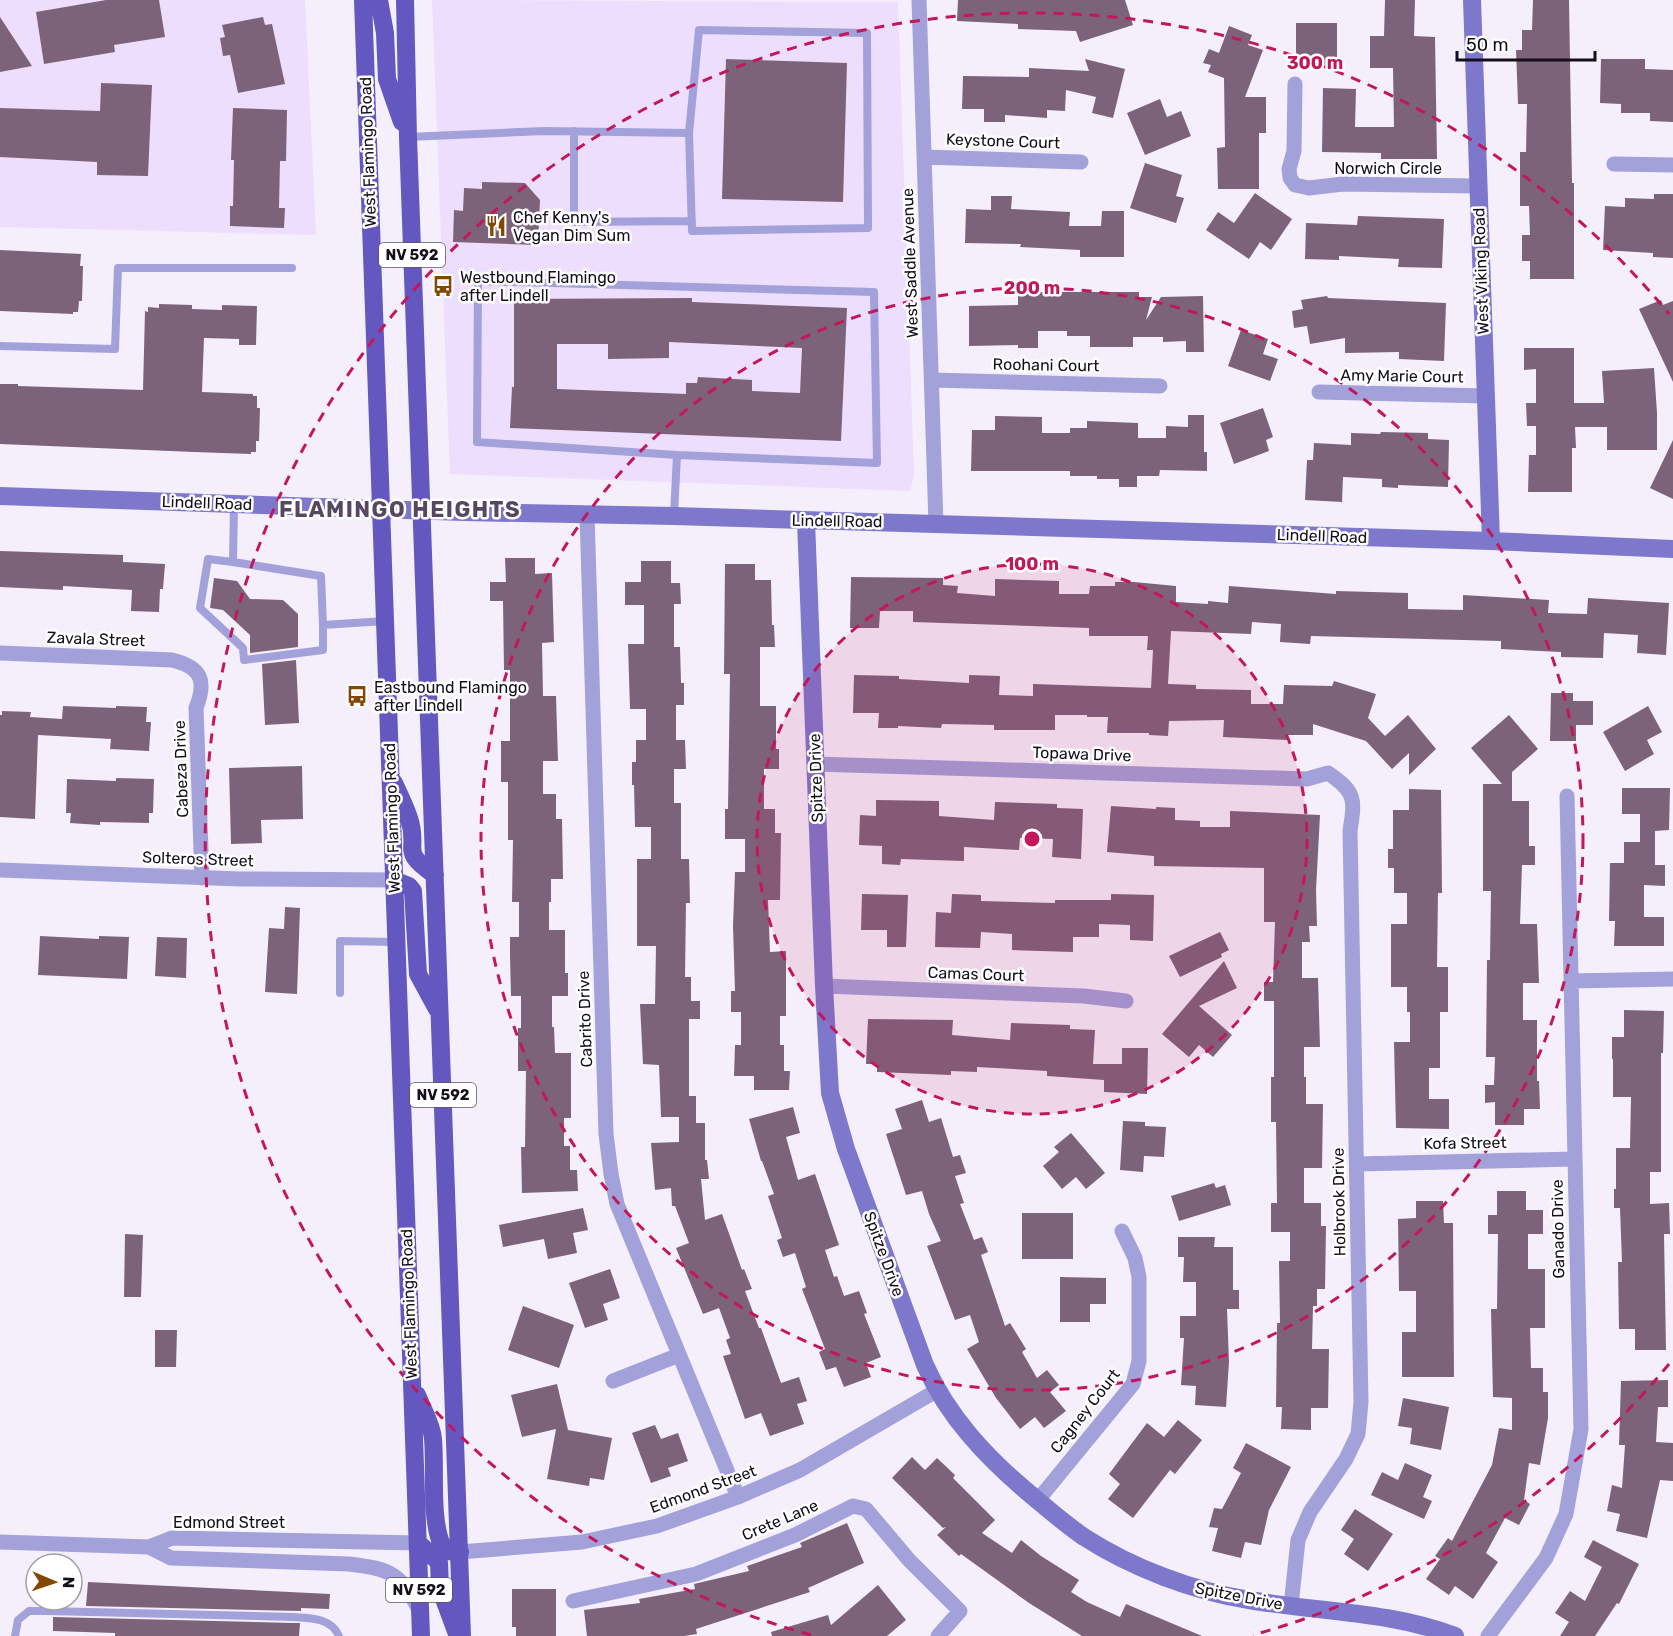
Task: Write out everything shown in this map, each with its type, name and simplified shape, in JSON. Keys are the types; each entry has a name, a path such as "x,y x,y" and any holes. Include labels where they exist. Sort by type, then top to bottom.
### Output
{"main road":[{"name":"West Flamingo Road","path":"363,0 421,1636"},
{"path":"379,0 385,33 387,79 408,137"},
{"name":"NV 592","path":"405,0 408,137 460,1552 460,1636"},
{"path":"390,773 410,821 413,858 435,875"},
{"path":"394,880 409,886 413,891 418,974 440,1013"},
{"path":"412,1382 433,1436 436,1525 439,1542 445,1551 460,1552"},
{"path":"418,1544 439,1562 440,1588 460,1636"}],"street":[{"name":"West Saddle Avenue","path":"919,0 936,524"},
{"name":"West Viking Road","path":"1472,0 1491,541"},
{"name":"Norwich Circle","path":"1294,84 1294,151 1289,169 1290,178 1295,185 1309,188 1343,184 1478,186"},
{"name":"Keystone Court","path":"924,157 1081,162"},
{"path":"1614,164 1673,165"},
{"name":"Roohani Court","path":"932,380 1160,386"},
{"name":"Amy Marie Court","path":"1319,392 1485,396"},
{"name":"Lindell Road","path":"0,496 1491,541 1673,549"},
{"name":"Cabrito Drive","path":"587,514 606,1134 610,1174 617,1204 738,1497"},
{"name":"Spitze Drive","path":"806,521 830,1093 846,1149 936,1391 951,1414 1000,1470 1084,1537 1148,1570 1188,1586 1248,1600 1394,1619 1455,1636"},
{"name":"Zavala Street","path":"0,653 172,660 189,664"},
{"name":"Cabeza Drive","path":"189,664 198,674 202,692 196,708 202,878"},
{"name":"Topawa Drive","path":"815,764 1307,779 1328,773 1344,784"},
{"name":"Holbrook Drive","path":"1291,1606 1298,1540 1310,1512 1346,1459 1358,1434 1361,1402 1350,831 1354,802 1344,784"},
{"name":"Ganado Drive","path":"1488,1636 1546,1558 1566,1514 1581,1429 1567,796"},
{"name":"Solteros Street","path":"0,870 202,878 394,880"},
{"path":"1571,981 1673,979"},
{"name":"Camas Court","path":"824,986 1084,996 1126,1000"},
{"name":"Kofa Street","path":"1357,1164 1575,1159"},
{"name":"Cagney Court","path":"1038,1500 1133,1384 1139,1361 1139,1276 1135,1257 1122,1230"},
{"path":"613,1381 680,1355"},
{"name":"Edmond Street","path":"460,1552 582,1542 657,1526 738,1497 800,1470 936,1391"},
{"name":"Crete Lane","path":"573,1601 696,1574 795,1535 853,1506 866,1509 909,1560 960,1611 938,1636"},
{"name":"Edmond Street","path":"0,1542 149,1547 172,1538 418,1544"},
{"name":"Edmond Street","path":"149,1547 171,1558 349,1564 385,1569 404,1585 420,1612"}],"lane":[{"path":"699,30 867,33 868,228 692,231 689,133 699,30"},
{"path":"408,137 574,131 689,133"},
{"path":"574,131 574,222 692,221"},
{"path":"0,346 116,349 118,268 292,268"},
{"path":"478,281 874,292 878,463 677,455 477,442 478,281"},
{"path":"674,516 677,455"},
{"path":"233,562 234,503"},
{"path":"208,559 233,562 321,576 323,650 244,660 243,648 200,608 208,559"},
{"path":"323,625 385,621"},
{"path":"340,993 340,941 396,942"},
{"path":"15,1636 18,1620 28,1611 47,1611 319,1619 335,1627 339,1636"}],"shaded area":[{"path":"0,0 305,0 316,235 0,227"},
{"path":"432,0 898,2 914,474 910,491 450,474"}],"building":[{"path":"106,0 159,0 165,37 114,45 115,52 44,64 36,12"},
{"path":"958,0 1125,0 1133,25 1080,42 1076,31 1018,29 1018,24 957,21"},
{"path":"1385,0 1415,0 1414,36 1435,37 1437,159 1381,159 1381,153 1322,152 1323,88 1356,89 1355,127 1394,127 1393,68 1370,68 1370,36 1384,36"},
{"path":"1533,0 1569,0 1574,279 1530,279 1530,261 1522,261 1522,235 1530,235 1529,206 1520,206 1520,152 1526,152 1527,104 1518,104 1516,50 1522,50 1522,30 1532,30"},
{"path":"0,17 32,66 0,72"},
{"path":"263,17 265,25 272,24 285,84 238,93 230,55 223,56 220,38 225,37 222,25"},
{"path":"1296,23 1337,23 1337,66 1315,66 1315,58 1296,58"},
{"path":"1229,26 1252,35 1248,45 1263,50 1245,97 1266,97 1266,133 1259,133 1259,189 1218,189 1217,148 1225,147 1224,78 1208,72 1211,65 1203,63 1209,49 1219,53"},
{"path":"726,59 847,63 843,202 722,199"},
{"path":"1085,59 1125,69 1113,118 1092,113 1096,97 1066,90 1065,111 1047,110 1047,118 1005,115 1005,122 984,122 984,109 962,109 963,76 1029,77 1029,68 1089,71"},
{"path":"1601,59 1645,59 1645,69 1673,70 1673,122 1650,121 1650,113 1621,113 1621,104 1600,103"},
{"path":"101,83 152,85 148,176 97,175 97,162 0,157 0,108 100,111"},
{"path":"1160,99 1167,117 1181,111 1191,136 1145,155 1127,113"},
{"path":"233,108 287,110 286,161 280,161 279,208 285,208 284,228 230,226 230,206 233,206 234,160 231,160"},
{"path":"1145,163 1182,175 1176,196 1184,198 1176,223 1130,208"},
{"name":"Chef Kenny's Vegan Dim Sum","path":"482,182 525,183 540,200 538,245 453,242 454,210 463,211 464,188 482,189"},
{"path":"1255,193 1292,219 1271,250 1260,242 1249,259 1206,230 1218,212 1234,223"},
{"path":"1654,194 1673,194 1673,258 1653,257 1653,253 1603,250 1605,206 1625,207 1625,198 1654,199"},
{"path":"991,196 1012,196 1011,209 1070,212 1069,226 1101,226 1102,211 1124,211 1124,257 1080,257 1080,250 1020,247 1021,244 965,243 966,209 991,210"},
{"path":"1358,216 1444,219 1442,268 1398,267 1399,259 1339,256 1339,260 1305,259 1306,223 1357,225"},
{"path":"0,250 81,254 82,301 79,301 78,312 73,312 73,314 0,311"},
{"path":"1018,292 1139,292 1139,297 1152,297 1146,320 1161,297 1203,296 1204,352 1186,352 1186,341 1163,342 1163,337 1133,337 1133,347 1090,347 1090,336 1067,336 1067,331 1038,331 1038,348 1018,348 1018,345 969,346 969,306 1018,305"},
{"path":"1327,296 1328,298 1446,303 1444,361 1399,359 1399,352 1345,353 1345,338 1310,344 1307,326 1294,328 1292,311 1303,309 1301,300"},
{"path":"692,298 692,302 847,308 841,441 510,428 512,387 514,387 514,299","holes":["669,342 802,348 800,393 752,391 752,380 698,377 697,383 686,383 686,394 557,389 557,344 608,344 608,359 669,358"]},
{"path":"1661,300 1663,305 1673,301 1673,382 1639,309"},
{"path":"159,304 192,305 192,309 222,310 222,305 257,306 256,345 239,345 239,339 204,338 202,392 257,396 257,408 260,408 259,441 256,441 256,452 251,452 251,454 0,444 0,384 143,390 145,311 148,312 148,307 159,308"},
{"path":"1241,330 1268,339 1263,354 1278,359 1270,381 1228,366"},
{"path":"1524,348 1574,348 1574,403 1604,403 1602,371 1654,368 1657,450 1607,450 1607,427 1575,427 1576,448 1572,448 1572,492 1528,492 1529,455 1536,455 1536,426 1527,426 1526,403 1536,403 1536,369 1524,370"},
{"path":"1263,408 1273,437 1266,440 1269,451 1234,464 1220,423"},
{"path":"1188,415 1204,415 1204,452 1207,452 1207,471 1160,470 1159,476 1137,476 1137,487 1119,487 1119,479 1070,476 1070,471 971,471 972,430 995,430 995,416 1042,417 1042,433 1070,433 1070,428 1087,428 1087,421 1138,423 1138,438 1166,438 1166,426 1188,427"},
{"path":"1381,432 1428,433 1428,439 1449,440 1448,487 1398,485 1398,488 1382,487 1382,479 1343,477 1342,502 1305,500 1307,460 1313,460 1314,443 1351,445 1351,433 1380,434"},
{"path":"1673,440 1673,499 1650,488"},
{"path":"0,551 123,555 123,562 165,564 163,589 160,589 159,612 131,611 132,590 63,586 63,590 0,587"},
{"path":"505,558 535,558 535,574 552,573 554,642 542,643 543,696 556,696 558,761 543,761 543,794 556,794 556,819 562,819 563,879 551,879 549,930 565,930 565,973 568,973 568,996 552,996 552,1027 554,1027 555,1053 571,1053 571,1118 564,1118 564,1146 570,1146 570,1170 577,1170 578,1191 522,1193 521,1147 525,1147 526,1071 518,1071 521,996 511,996 510,956 510,937 519,937 519,902 512,902 513,840 508,840 508,782 501,782 501,741 510,741 510,670 504,670 503,601 490,601 490,582 506,582"},
{"path":"641,561 671,561 671,583 680,583 681,604 674,604 674,647 680,647 684,705 676,705 676,740 685,740 686,769 674,769 674,803 681,803 681,859 689,859 690,903 686,903 685,977 691,977 691,1001 700,1001 700,1019 689,1019 689,1096 696,1096 696,1123 705,1123 705,1160 707,1160 709,1179 701,1179 705,1220 722,1214 742,1270 744,1269 752,1289 745,1291 781,1383 799,1377 807,1401 797,1404 804,1424 770,1436 761,1413 745,1419 723,1356 731,1354 726,1340 730,1338 719,1308 703,1314 676,1248 689,1243 675,1206 672,1206 671,1188 655,1190 651,1143 679,1142 679,1117 661,1117 659,1065 643,1064 640,1004 655,1004 656,946 637,946 637,859 651,859 651,827 635,827 632,762 636,762 636,740 646,740 646,709 630,709 628,644 644,644 644,605 625,605 625,582 641,582"},
{"path":"725,564 755,564 755,580 771,580 775,647 760,647 760,706 776,706 776,749 779,749 779,769 764,769 764,809 775,809 775,833 781,833 780,900 768,900 770,952 786,951 786,1016 780,1016 780,1045 784,1045 784,1071 790,1071 789,1090 754,1090 754,1076 734,1076 735,1045 741,1045 741,1012 731,1012 731,991 735,991 733,926 735,872 745,872 745,839 725,839 725,809 728,809 730,674 724,674"},
{"path":"851,577 943,578 943,585 958,586 957,593 995,596 995,579 1059,581 1059,594 1089,594 1090,586 1115,586 1115,582 1134,582 1176,586 1176,602 1208,604 1208,601 1228,603 1229,586 1336,594 1336,591 1408,593 1408,609 1463,610 1463,595 1549,600 1548,613 1587,614 1588,598 1669,603 1666,655 1637,653 1638,635 1604,633 1603,658 1561,657 1561,652 1501,649 1501,641 1311,636 1310,644 1280,642 1281,624 1252,622 1251,634 1171,631 1168,684 1196,685 1196,689 1251,690 1251,704 1283,704 1284,685 1332,686 1334,681 1376,694 1368,718 1385,736 1408,715 1436,749 1409,775 1409,753 1392,769 1366,741 1313,724 1313,735 1288,735 1288,740 1223,737 1224,720 1169,721 1168,736 1149,735 1149,733 1107,733 1108,717 1087,717 1087,715 1055,715 1055,730 994,730 994,725 942,724 941,728 898,726 898,728 878,728 879,713 853,713 854,675 899,676 899,679 969,683 969,675 1000,676 999,695 1033,696 1033,684 1151,688 1153,650 1147,650 1148,636 1089,636 1089,628 913,622 913,611 880,611 879,628 850,628"},
{"path":"214,578 237,581 250,599 283,600 298,614 298,647 250,653 250,635 223,610 210,608"},
{"path":"296,660 299,723 265,725 262,664"},
{"path":"1551,693 1573,693 1573,701 1593,701 1593,725 1576,725 1576,741 1550,741"},
{"path":"63,706 147,707 146,722 151,722 149,751 110,749 111,739 38,735 35,819 0,817 0,715 2,711 31,712 30,717 62,719"},
{"path":"1648,706 1662,732 1647,740 1654,754 1625,771 1603,732"},
{"path":"1509,715 1538,749 1512,772 1512,801 1529,801 1529,846 1535,846 1535,865 1522,865 1520,924 1537,924 1539,983 1523,983 1523,1020 1537,1020 1537,1081 1539,1081 1540,1109 1524,1109 1524,1125 1495,1125 1495,1102 1485,1103 1485,1085 1494,1085 1495,1057 1486,1057 1487,960 1490,960 1491,891 1483,891 1483,784 1502,784 1471,748"},
{"path":"302,766 303,819 261,820 262,843 231,844 229,768"},
{"path":"116,778 154,779 153,813 149,813 149,823 100,822 100,825 70,823 71,813 66,813 67,779 116,781"},
{"path":"1622,788 1670,788 1669,830 1655,831 1655,865 1665,865 1665,886 1644,885 1644,917 1664,917 1664,946 1614,946 1615,921 1609,921 1610,863 1624,863 1624,842 1640,842 1640,814 1622,814"},
{"path":"1409,789 1441,790 1442,893 1438,893 1437,967 1448,967 1448,1012 1440,1012 1440,1068 1429,1068 1429,1099 1449,1099 1449,1129 1396,1128 1394,1042 1410,1042 1410,1012 1407,1012 1407,987 1391,987 1391,924 1407,924 1407,893 1394,893 1394,868 1388,868 1388,849 1393,849 1393,810 1409,810"},
{"path":"876,800 939,801 939,816 994,820 995,802 1057,804 1057,808 1083,809 1081,859 1052,857 1053,839 1020,838 1019,850 964,847 964,861 901,859 900,865 882,864 882,846 859,845 860,815 876,816"},
{"path":"1111,806 1175,808 1175,820 1200,821 1200,827 1230,827 1230,811 1320,815 1316,890 1317,926 1309,926 1310,942 1302,942 1302,978 1318,978 1320,1047 1304,1047 1304,1077 1306,1077 1306,1104 1323,1104 1322,1168 1304,1168 1304,1203 1321,1203 1321,1226 1326,1226 1325,1289 1317,1289 1317,1306 1313,1306 1312,1349 1329,1349 1328,1408 1311,1408 1311,1430 1281,1429 1282,1407 1276,1407 1277,1323 1280,1323 1279,1261 1290,1261 1290,1232 1271,1232 1271,1203 1277,1203 1276,1122 1271,1122 1271,1077 1274,1077 1274,1001 1264,1001 1264,982 1273,982 1275,922 1264,922 1264,868 1154,866 1154,856 1107,852"},
{"path":"862,894 908,895 906,947 887,947 887,930 861,930"},
{"path":"952,894 981,895 981,901 1055,903 1055,900 1111,900 1111,894 1154,895 1153,941 1130,940 1130,925 1099,924 1099,937 1073,937 1073,952 1012,950 1012,934 981,932 980,948 935,947 936,912 951,913"},
{"path":"285,907 300,908 297,994 265,992 269,928 284,929"},
{"path":"1220,932 1229,950 1221,954 1222,957 1180,977 1169,956"},
{"path":"40,936 99,939 99,936 129,937 127,979 38,975"},
{"path":"157,937 187,938 186,978 155,976"},
{"path":"1224,961 1237,988 1199,1006 1232,1035 1213,1057 1199,1045 1189,1057 1162,1034"},
{"path":"1624,1010 1664,1011 1663,1053 1661,1053 1661,1172 1650,1172 1650,1204 1669,1203 1670,1234 1664,1234 1666,1350 1635,1350 1635,1329 1619,1329 1618,1262 1622,1262 1620,1208 1614,1208 1616,1148 1630,1148 1631,1097 1613,1097 1612,1037 1624,1037"},
{"path":"868,1019 953,1020 952,1035 1010,1040 1011,1023 1070,1025 1070,1029 1095,1030 1093,1064 1122,1064 1122,1048 1148,1048 1147,1094 1104,1092 1104,1080 1047,1076 1047,1071 977,1067 977,1072 951,1071 951,1075 877,1072 877,1064 866,1064"},
{"path":"922,1100 929,1122 941,1118 953,1157 960,1155 966,1173 955,1176 964,1203 960,1204 974,1240 982,1237 988,1252 981,1255 1005,1326 1010,1323 1026,1349 1022,1352 1037,1378 1047,1370 1059,1385 1050,1392 1066,1411 1044,1428 1035,1417 1020,1429 996,1398 967,1349 979,1342 970,1315 955,1320 927,1246 941,1241 922,1191 906,1195 886,1134 902,1129 895,1109"},
{"path":"793,1107 800,1133 786,1137 798,1180 815,1174 839,1245 825,1250 834,1277 837,1276 844,1296 859,1291 867,1313 864,1314 881,1357 866,1363 871,1377 844,1387 836,1367 826,1370 819,1352 825,1349 802,1289 806,1287 795,1253 783,1257 777,1240 782,1238 768,1196 774,1194 761,1161 749,1119"},
{"path":"1123,1121 1145,1122 1145,1126 1166,1127 1164,1157 1144,1156 1143,1172 1120,1170"},
{"path":"1071,1133 1105,1173 1086,1189 1076,1177 1062,1189 1043,1166 1059,1152 1054,1147"},
{"path":"1214,1183 1216,1188 1225,1185 1231,1205 1179,1221 1171,1196"},
{"path":"1497,1191 1526,1191 1526,1210 1543,1210 1543,1234 1528,1234 1528,1269 1545,1269 1545,1328 1530,1328 1531,1368 1543,1368 1543,1392 1548,1392 1548,1418 1540,1465 1529,1463 1524,1500 1530,1504 1519,1525 1505,1518 1486,1553 1498,1562 1473,1599 1455,1586 1449,1595 1426,1579 1440,1559 1435,1556 1448,1538 1452,1541 1492,1465 1499,1428 1512,1430 1512,1398 1493,1397 1491,1309 1497,1309 1498,1234 1488,1234 1488,1215 1497,1215"},
{"path":"1416,1201 1443,1201 1444,1223 1453,1223 1454,1377 1402,1377 1402,1332 1416,1332 1416,1291 1399,1291 1398,1219 1416,1218"},
{"path":"583,1208 588,1230 573,1233 577,1253 548,1259 544,1239 503,1247 499,1225"},
{"path":"1022,1213 1073,1213 1073,1259 1022,1259"},
{"path":"125,1234 143,1235 141,1297 124,1297"},
{"path":"1178,1237 1215,1237 1214,1247 1233,1247 1233,1290 1239,1290 1239,1309 1227,1309 1229,1362 1226,1407 1195,1405 1196,1386 1181,1385 1184,1338 1180,1338 1180,1316 1196,1316 1196,1282 1183,1282 1184,1257 1178,1257"},
{"path":"610,1269 620,1298 603,1304 608,1320 585,1328 569,1283"},
{"path":"1060,1277 1106,1278 1106,1304 1090,1304 1090,1322 1060,1322"},
{"path":"523,1306 574,1325 559,1368 508,1350"},
{"path":"155,1330 177,1330 176,1367 155,1367"},
{"path":"1668,1380 1668,1407 1658,1407 1656,1442 1673,1443 1673,1481 1660,1480 1647,1538 1616,1531 1620,1514 1607,1511 1612,1485 1622,1488 1625,1445 1619,1445 1621,1381"},
{"path":"557,1384 568,1430 612,1438 604,1480 590,1478 589,1486 547,1479 556,1429 522,1437 511,1395"},
{"path":"1403,1398 1449,1407 1441,1450 1410,1444 1412,1428 1398,1426"},
{"path":"1178,1420 1202,1440 1175,1474 1170,1470 1133,1518 1108,1499 1120,1484 1109,1474 1147,1423 1164,1437"},
{"path":"655,1425 661,1439 678,1433 688,1461 668,1468 671,1476 651,1483 632,1433"},
{"path":"1246,1443 1291,1467 1269,1510 1261,1545 1245,1542 1241,1558 1212,1551 1218,1528 1209,1527 1214,1508 1222,1509 1241,1473 1233,1468"},
{"path":"912,1457 925,1470 937,1458 955,1475 953,1478 995,1520 982,1533 1012,1553 1021,1540 1041,1556 1079,1580 1071,1592 1087,1602 1120,1617 1126,1604 1202,1636 1082,1636 1029,1603 961,1554 959,1556 937,1535 946,1527 943,1528 892,1478"},
{"path":"1405,1463 1432,1475 1423,1497 1432,1501 1424,1519 1371,1495 1382,1472 1398,1480"},
{"path":"1355,1509 1393,1534 1368,1571 1344,1554 1354,1539 1341,1530"},
{"path":"847,1523 864,1563 808,1588 810,1592 696,1629 697,1634 587,1636 584,1610 640,1603 639,1599 695,1589 694,1584 749,1571 747,1566 802,1547 800,1543"},
{"path":"1593,1540 1639,1564 1619,1604 1617,1603 1595,1636 1560,1636 1569,1622 1555,1613 1570,1591 1585,1601 1602,1567 1584,1557"},
{"path":"88,1582 330,1594 329,1609 301,1608 301,1611 86,1606"},
{"path":"878,1585 906,1620 887,1636 772,1636 771,1632 828,1615 831,1625"},
{"path":"512,1589 556,1589 556,1636 516,1636 516,1627 512,1627"},
{"path":"53,1617 300,1623 299,1636 115,1636 115,1633 53,1631"}],"place":[{"name":"Chef Kenny's Vegan Dim Sum","path":"496,226"},
{"name":"Westbound Flamingo after Lindell","path":"443,286"},
{"name":"Eastbound Flamingo after Lindell","path":"357,696"}],"district":[{"name":"FLAMINGO HEIGHTS","path":"400,509"}]}
